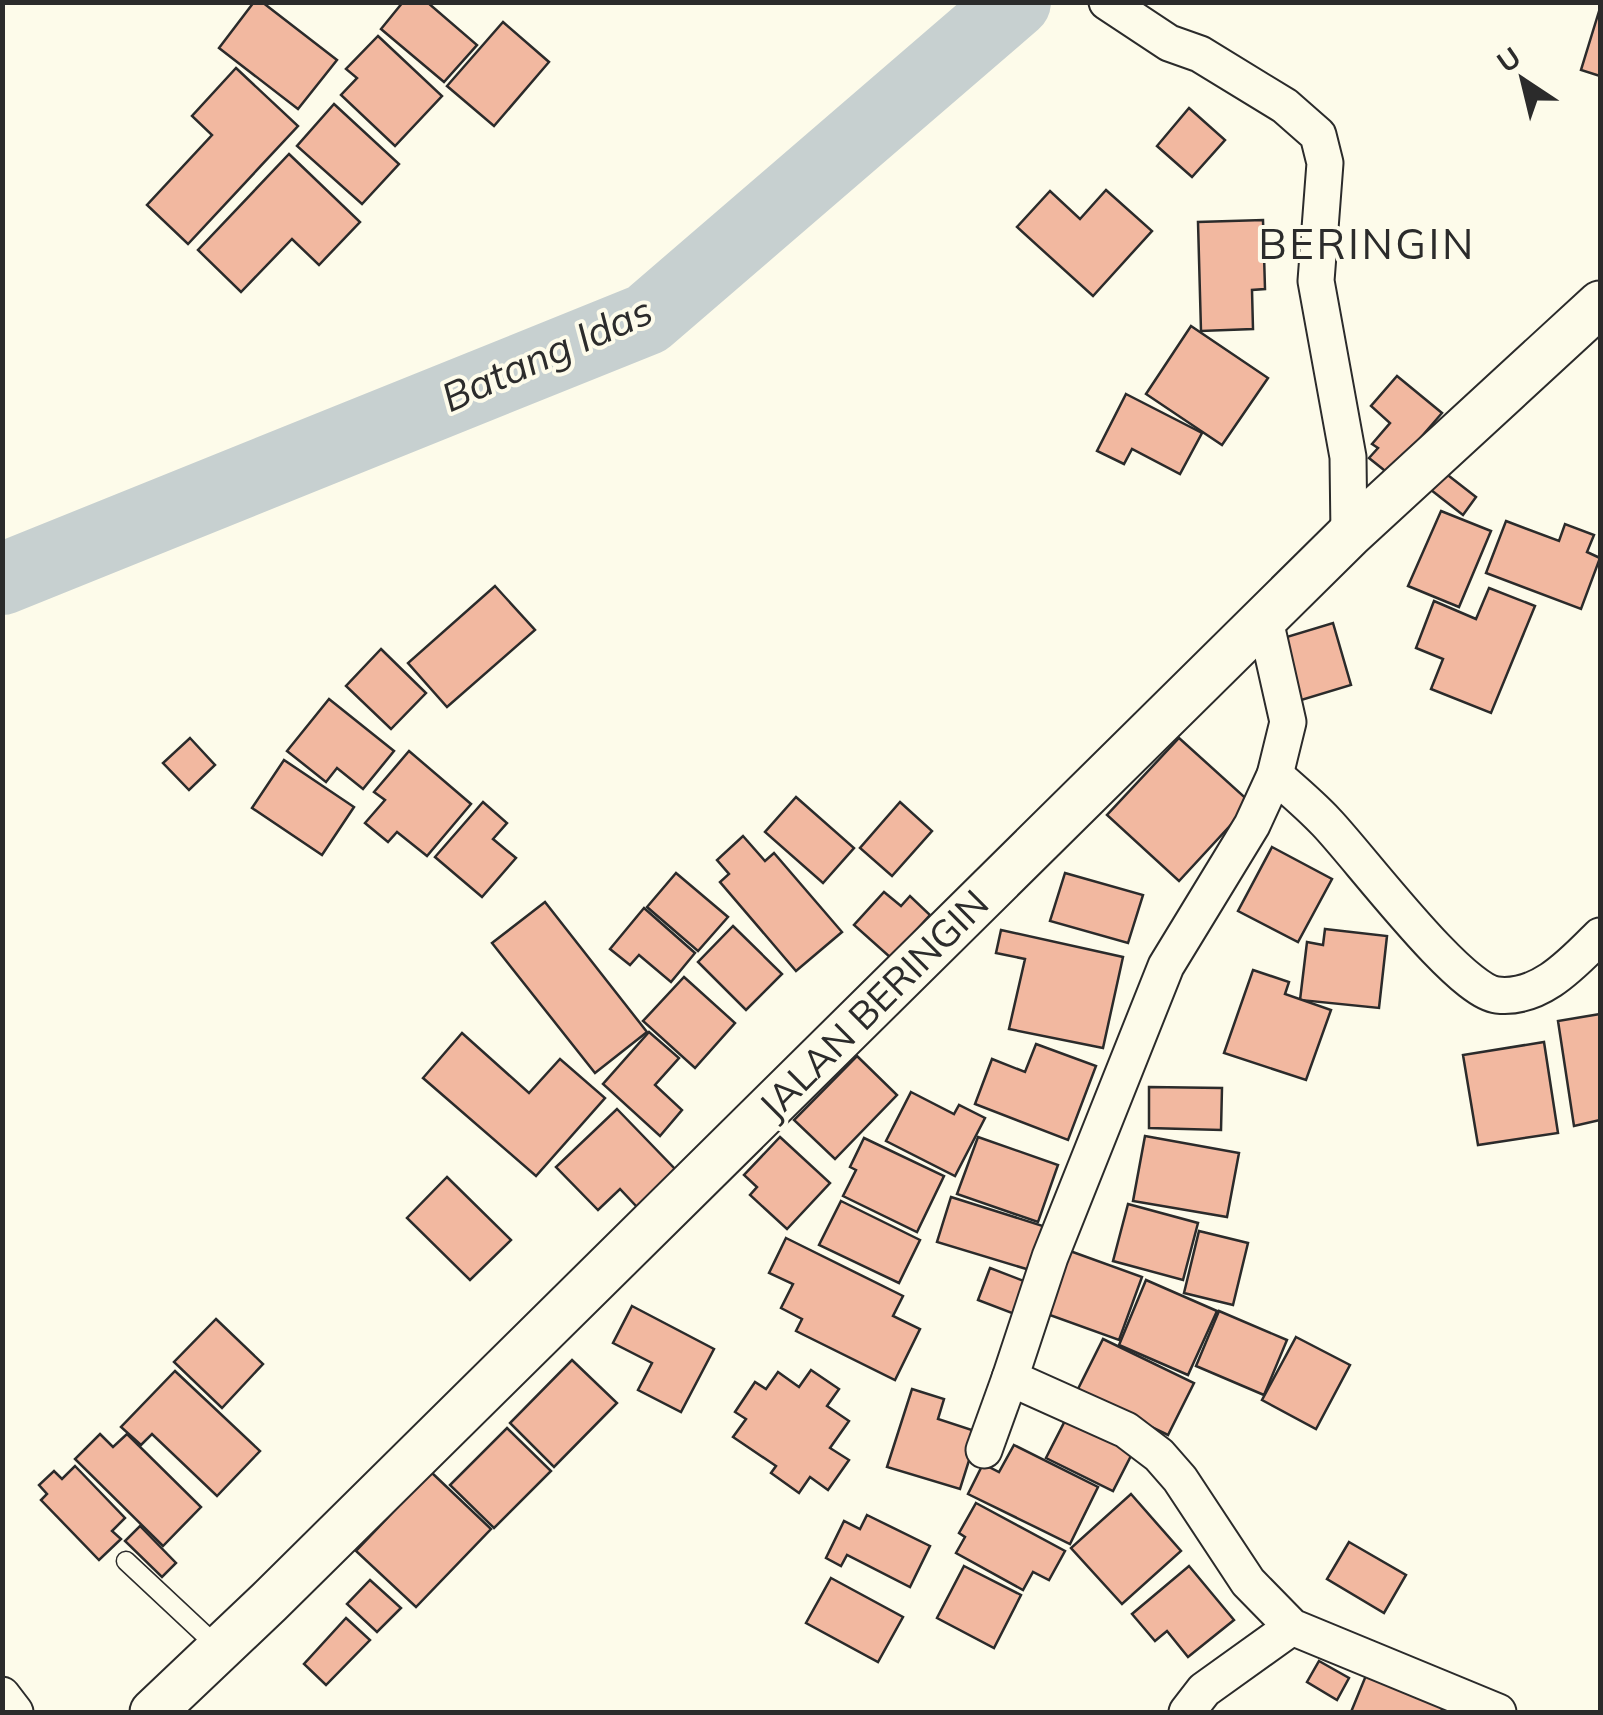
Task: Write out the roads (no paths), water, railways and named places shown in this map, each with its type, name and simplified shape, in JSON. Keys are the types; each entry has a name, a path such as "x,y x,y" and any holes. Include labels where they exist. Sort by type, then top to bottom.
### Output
{"street":[{"path":"1106,2 1285,106 1318,135 1326,162 1316,281 1346,439 1349,535"},
{"name":"JALAN BERINGIN","path":"152,1712 1349,535 1600,304"},
{"path":"984,1450 1050,1257 1166,966 1252,825 1275,775 1288,722 1265,620"},
{"path":"1275,775 1326,821 1437,947 1472,982 1493,995 1538,988 1569,967 1600,936"},
{"path":"1010,1378 1126,1430 1159,1455 1180,1479 1248,1582 1292,1627 1498,1712"},
{"path":"1187,1712 1204,1690 1292,1627"},
{"path":"2,1695 16,1712"}],"lane":[{"path":"126,1561 220,1649"}],"waterway":[{"name":"Batang Idas","path":"2,579 647,319 1015,2"}],"district":[{"name":"BERINGIN","path":"1367,244"}]}
